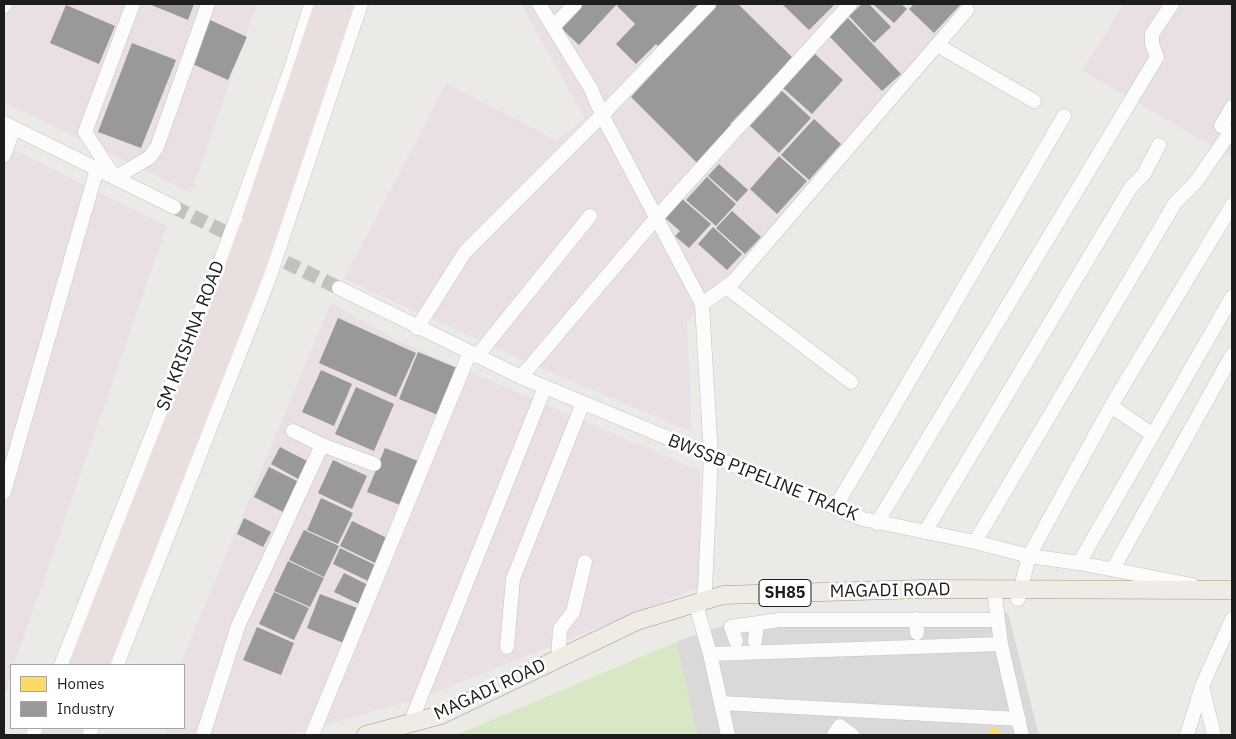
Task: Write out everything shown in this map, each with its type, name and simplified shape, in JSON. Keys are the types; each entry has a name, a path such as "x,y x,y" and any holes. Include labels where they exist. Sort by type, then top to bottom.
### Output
{"highway":[{"name":"SM KRISHNA ROAD","path":"256,237 325,4"},
{"name":"SM KRISHNA ROAD","path":"99,664 256,237 344,4"},
{"name":"SM KRISHNA ROAD","path":"79,664 244,271"}],"main road":[{"name":"MAGADI ROAD","path":"406,729 441,715 637,621 700,607 921,599 994,594 1232,590"},
{"name":"MAGADI ROAD","path":"1018,594 1232,600"},
{"name":"MAGADI ROAD","path":"366,735 442,725 637,630 700,607"}],"street":[{"path":"115,178 85,132 133,4"},
{"path":"115,178 150,157 157,147 208,4"},
{"name":"SM KRISHNA ROAD","path":"256,237 292,66 311,4"},
{"name":"SM KRISHNA ROAD","path":"117,664 256,237 361,4"},
{"path":"539,4 592,89 602,116 702,304 711,456 705,590 700,607 728,735"},
{"path":"553,27 575,4"},
{"path":"418,328 465,252 602,116 709,4"},
{"path":"521,377 657,217 850,4"},
{"path":"877,523 1157,57 1152,44 1152,34 1166,6"},
{"path":"702,304 726,287 740,274 968,10"},
{"path":"937,45 1034,102"},
{"path":"975,542 1175,203 1196,182 1226,128 1232,107"},
{"path":"835,508 1064,116"},
{"path":"4,155 9,126 174,207"},
{"path":"925,532 1126,196 1144,174 1159,146"},
{"path":"4,492 97,169"},
{"path":"1018,594 1029,556 1111,406 1232,205"},
{"path":"312,735 474,354 590,216"},
{"name":"SM KRISHNA ROAD","path":"61,664 244,271"},
{"path":"726,287 852,382"},
{"name":"BWSSB PIPELINE TRACK","path":"339,288 521,377 835,508 877,523 975,542 1029,556 1113,569 1213,589"},
{"path":"1079,563 1232,297"},
{"path":"1113,569 1232,355"},
{"path":"406,729 545,387"},
{"path":"507,647 514,579 583,403"},
{"path":"1111,406 1153,435"},
{"path":"293,431 322,445 374,464"},
{"path":"203,735 238,626 322,445"},
{"path":"558,659 560,629 573,612 585,562"},
{"path":"994,594 1002,644 1022,735"},
{"path":"1187,735 1202,686 1232,619"},
{"path":"736,641 730,627 779,620 916,626 998,620"},
{"path":"755,641 757,623"},
{"path":"710,654 1002,644"},
{"path":"1202,686 1214,735"},
{"path":"721,703 1019,719"},
{"path":"834,735 840,726 852,735"}],"shaded area":[{"path":"4,4 257,4 191,193 4,102"},
{"path":"521,4 972,4 687,321 692,432 532,364 344,279 446,84 556,140 585,119"},
{"path":"1124,4 1232,4 1232,158 1082,70"},
{"path":"4,145 167,226 14,664 10,664 10,678 4,696"},
{"path":"331,303 398,341 700,471 700,587 420,698 289,735 165,735 166,729 185,729 185,664 180,664"},
{"path":"1008,613 1039,735 697,735 676,642 721,626 779,614"}],"green space":[{"path":"676,642 697,735 456,735"}],"building: Homes":[{"path":"992,727 1006,735 987,735"}],"building: Industry":[{"path":"149,4 194,4 188,20"},
{"path":"583,4 617,4 579,45 561,28"},
{"path":"620,4 700,4 658,46 656,44 636,64 616,44 635,24 617,6"},
{"path":"717,4 738,4 793,58 730,124 732,125 697,163 631,97"},
{"path":"782,4 835,4 809,30"},
{"path":"862,4 869,4 891,27 874,43 849,16"},
{"path":"873,4 901,4 907,9 894,23"},
{"path":"914,4 961,4 934,33 909,9"},
{"path":"66,5 115,26 99,64 50,43"},
{"path":"848,18 901,74 882,91 829,36"},
{"path":"208,19 247,37 228,80 188,62"},
{"path":"132,43 176,60 141,148 98,132"},
{"path":"815,54 843,80 812,114 783,88"},
{"path":"782,91 811,118 779,153 750,126"},
{"path":"814,119 841,144 809,180 781,155"},
{"path":"779,156 807,181 777,214 750,189"},
{"path":"719,164 748,190 737,202 708,176"},
{"path":"707,177 736,204 716,226 686,200"},
{"path":"681,198 711,224 689,248 675,236 680,231 664,217"},
{"path":"732,211 761,237 745,254 716,228"},
{"path":"713,227 742,254 727,270 698,244"},
{"path":"338,318 416,353 396,397 319,363"},
{"path":"418,352 457,368 438,415 399,399"},
{"path":"321,370 352,384 334,426 302,412"},
{"path":"356,387 394,404 374,451 335,434"},
{"path":"280,447 309,462 300,480 271,464"},
{"path":"385,448 418,461 400,505 367,492"},
{"path":"333,460 367,476 352,509 318,493"},
{"path":"269,467 301,483 285,513 254,497"},
{"path":"321,498 353,513 338,544 307,530"},
{"path":"244,518 271,532 263,547 237,534"},
{"path":"352,521 387,538 375,563 340,546"},
{"path":"304,530 339,546 324,577 289,560"},
{"path":"340,548 375,565 368,581 333,564"},
{"path":"288,561 324,578 310,607 274,591"},
{"path":"344,573 368,585 359,604 334,592"},
{"path":"274,592 309,608 294,640 259,624"},
{"path":"320,594 360,609 346,644 307,628"},
{"path":"257,627 294,643 281,675 243,660"}],"tunnel":[{"path":"174,207 241,240"},
{"path":"267,253 339,288"}]}
